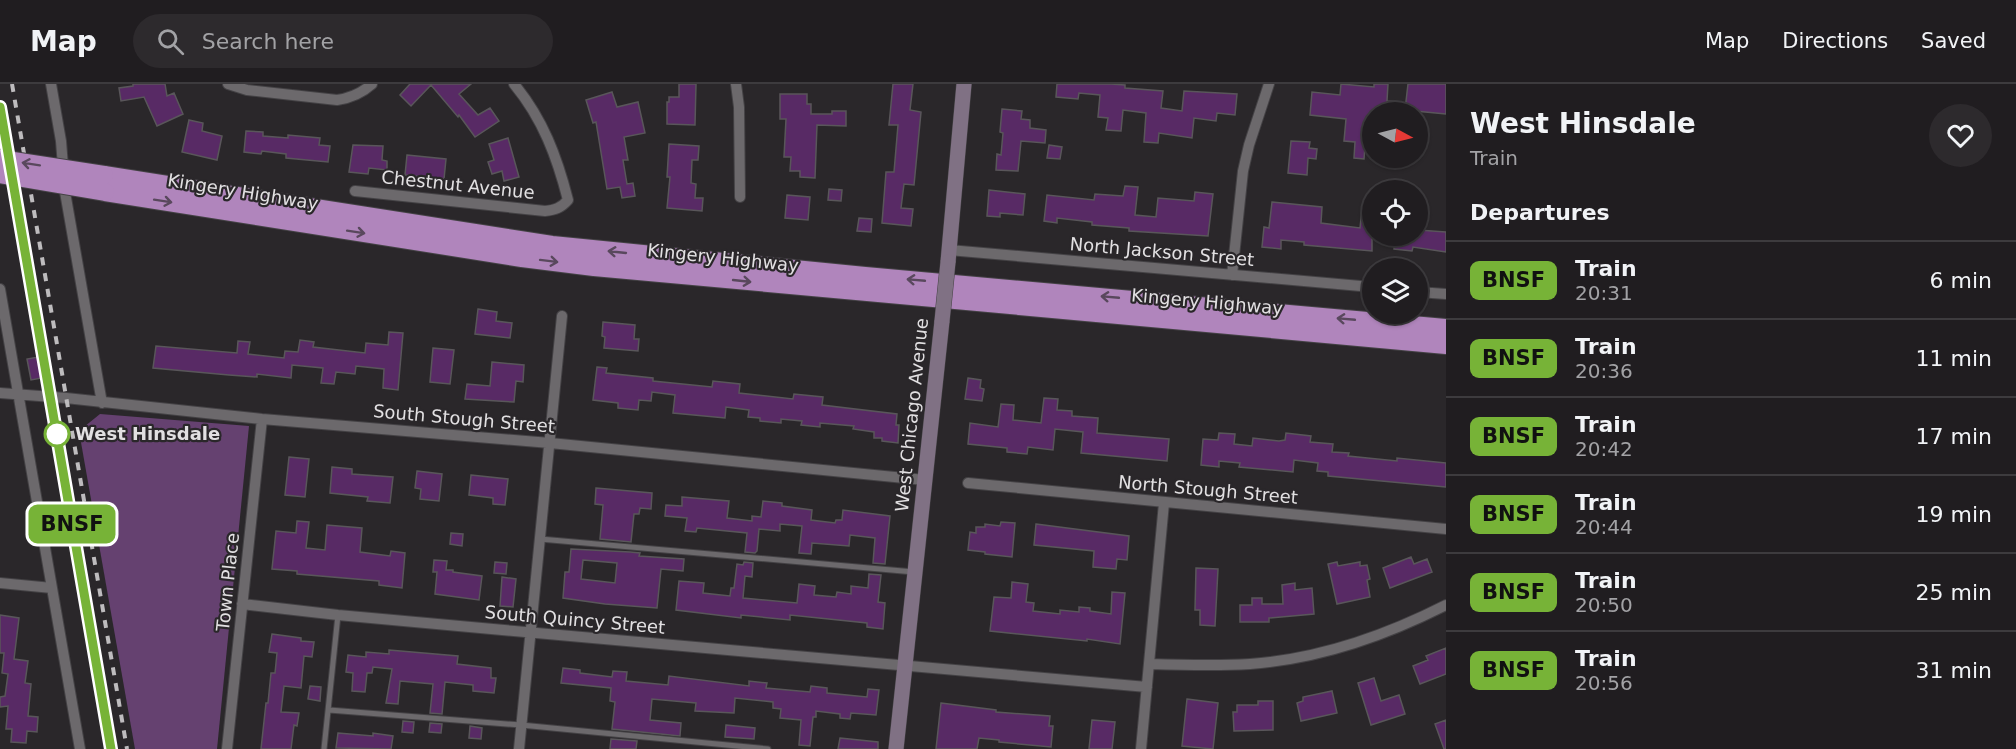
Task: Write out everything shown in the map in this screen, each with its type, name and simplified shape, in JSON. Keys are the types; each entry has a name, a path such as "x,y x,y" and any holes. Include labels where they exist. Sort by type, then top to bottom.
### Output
{"highway":[{"name":"Kingery Highway","path":"0,159 105,184 501,255 594,267 1446,345"},
{"name":"Kingery Highway","path":"0,174 105,184 552,245 864,276 1446,328"}],"main road":[{"name":"West Chicago Avenue","path":"897,749 949,256 964,84"}],"street":[{"path":"51,84 61,141 65,192 102,403"},
{"path":"228,84 247,90 337,100 351,97 372,84"},
{"name":"Chestnut Avenue","path":"356,191 545,211 564,205 568,201 555,152 529,102 514,84"},
{"path":"736,84 739,107 740,197"},
{"path":"1232,274 1244,171 1269,84"},
{"name":"North Jackson Street","path":"949,256 1232,274 1362,286"},
{"path":"0,290 80,749"},
{"path":"1428,293 1446,294"},
{"path":"519,749 562,316"},
{"name":"South Stough Street","path":"0,393 925,480"},
{"name":"Town Place","path":"227,749 262,419"},
{"name":"North Stough Street","path":"968,483 1446,529"},
{"path":"1142,749 1164,503"},
{"path":"0,583 52,588"},
{"name":"South Quincy Street","path":"243,604 531,633 1147,687"},
{"path":"1149,664 1252,664 1291,659 1359,642 1395,629 1446,605"}],"lane":[{"path":"540,538 915,572"},
{"path":"324,749 338,615"},
{"path":"329,710 521,725 768,749"}],"shaded area":[{"path":"100,414 249,426 217,749 135,749 79,431"}],"building":[{"path":"133,84 165,84 167,96 174,93 183,114 157,126 144,97 121,101 119,88 133,86"},
{"path":"410,84 471,84 459,94 478,115 490,108 499,121 475,137 459,115 458,117 431,85 411,106 400,95"},
{"path":"679,84 696,84 695,125 667,124 667,102 669,102 669,97 679,97"},
{"path":"893,84 913,84 910,110 921,112 914,185 904,184 901,208 913,209 911,226 882,223 886,172 894,172 898,125 889,125"},
{"path":"1057,84 1111,84 1125,85 1125,88 1163,91 1161,108 1182,111 1184,91 1237,94 1235,115 1217,113 1216,121 1194,118 1192,138 1159,133 1158,143 1144,142 1146,113 1123,110 1121,131 1106,130 1108,118 1098,117 1100,95 1079,93 1078,99 1056,97"},
{"path":"1341,84 1374,87 1374,84 1388,84 1387,101 1401,102 1362,102 1362,159 1354,158 1355,142 1344,141 1346,119 1310,115 1312,92 1340,95"},
{"path":"1408,84 1446,84 1446,114 1428,112 1428,102 1406,102"},
{"path":"612,92 617,107 638,102 645,133 624,137 628,160 623,160 627,184 633,183 635,196 622,198 620,187 607,189 596,122 593,123 586,100"},
{"path":"780,94 807,94 807,104 811,104 811,114 846,111 846,126 817,125 815,178 800,177 800,171 790,171 791,157 784,157 786,119 780,119"},
{"path":"1002,109 1022,111 1021,119 1030,120 1030,128 1046,130 1045,143 1021,141 1018,171 996,170 997,154 1001,155"},
{"path":"189,120 203,123 202,131 222,136 217,160 182,152"},
{"path":"246,131 263,132 263,136 288,138 288,135 320,138 319,145 330,146 328,162 286,158 286,154 262,151 261,154 244,152"},
{"path":"508,138 519,177 504,181 502,171 492,174 488,162 494,160 489,144"},
{"path":"1291,141 1310,142 1309,148 1317,149 1316,159 1308,158 1307,175 1288,173"},
{"path":"669,144 699,146 698,160 692,160 691,183 696,184 695,198 703,198 702,211 667,208 670,177 667,177"},
{"path":"353,145 383,146 382,160 387,161 387,170 369,168 368,174 349,172"},
{"path":"1049,145 1062,147 1060,159 1047,158"},
{"path":"407,155 446,159 444,179 405,175"},
{"path":"1125,186 1138,187 1135,215 1156,217 1158,198 1194,201 1195,192 1213,194 1208,236 1129,231 1129,228 1092,225 1092,222 1057,218 1057,223 1044,221 1047,195 1094,200 1095,194 1123,196"},
{"path":"829,189 842,190 841,201 828,200"},
{"path":"989,190 1025,194 1023,215 1000,213 1000,217 987,216"},
{"path":"787,195 810,197 808,220 785,218"},
{"path":"1272,202 1322,207 1321,223 1360,228 1362,209 1362,246 1372,246 1372,251 1304,245 1304,242 1281,240 1281,249 1262,247 1264,227 1269,228"},
{"path":"859,218 872,219 871,232 857,231"},
{"path":"1428,231 1446,232 1446,252 1413,247 1412,251 1394,249 1394,246 1428,246"},
{"path":"478,309 497,312 496,321 512,323 510,338 475,334"},
{"path":"603,322 635,325 634,339 639,339 638,351 604,348"},
{"path":"389,332 403,333 398,390 383,388 384,369 356,366 355,374 336,372 334,384 321,383 323,368 292,365 291,378 153,368 156,346 237,353 238,341 250,342 248,354 284,358 285,351 298,352 300,340 314,342 313,347 365,353 366,343 388,345"},
{"path":"433,348 454,350 450,384 430,382"},
{"path":"38,357 42,378 31,380 27,359"},
{"path":"492,362 524,365 523,382 516,381 514,402 465,399 467,384 490,386"},
{"path":"597,367 607,368 606,373 653,378 653,381 712,387 713,381 740,384 739,393 793,399 794,394 823,397 822,405 897,414 898,443 874,438 874,432 853,429 854,426 820,423 820,427 801,425 802,421 781,419 781,423 760,421 760,418 748,417 749,410 726,407 725,418 673,413 675,395 652,392 651,401 639,400 638,410 618,408 618,403 593,400"},
{"path":"968,378 981,380 980,388 984,389 982,401 965,399"},
{"path":"1044,398 1058,399 1057,410 1072,411 1072,416 1098,418 1097,433 1169,439 1167,461 1081,453 1083,432 1055,429 1053,450 1028,447 1027,454 1007,452 1007,448 968,444 970,423 998,427 1001,404 1014,405 1013,420 1041,423"},
{"path":"1219,433 1235,434 1234,444 1252,446 1253,438 1279,441 1285,440 1286,433 1311,436 1310,442 1333,444 1332,452 1349,453 1348,456 1446,463 1446,487 1328,476 1328,472 1317,471 1318,463 1294,460 1293,472 1239,467 1240,463 1219,461 1219,467 1201,465 1203,439 1218,440"},
{"path":"289,457 309,459 305,497 285,495"},
{"path":"332,467 352,469 352,474 393,477 390,503 367,501 368,497 330,493"},
{"path":"417,471 442,474 439,501 420,499 421,489 415,488"},
{"path":"471,475 508,479 505,505 493,504 493,498 469,495"},
{"path":"596,488 652,493 651,509 640,508 639,514 634,514 631,542 600,539 603,505 595,504"},
{"path":"682,497 729,501 727,518 752,521 752,516 761,517 763,501 812,510 811,520 835,523 836,520 842,520 843,510 890,516 885,564 873,563 875,538 850,535 849,546 812,543 811,554 799,553 802,526 780,524 780,531 759,529 757,551 755,553 745,552 747,533 697,528 696,532 685,531 687,518 665,516 666,505 682,506"},
{"path":"297,521 309,522 306,548 325,550 327,525 362,528 360,552 390,556 391,551 405,553 402,588 379,585 379,581 297,574 297,571 272,569 276,531 296,533"},
{"path":"1001,522 1015,523 1012,557 968,550 970,532 976,533 976,527 985,527 985,524 1000,526"},
{"path":"1036,524 1129,536 1127,560 1117,559 1116,569 1093,567 1094,551 1034,545"},
{"path":"451,533 463,534 462,546 450,544"},
{"path":"571,549 630,552 640,553 639,556 684,559 683,571 661,569 657,608 563,598 565,572 569,572","holes":["583,560 617,563 615,583 581,579"]},
{"path":"1411,557 1414,564 1427,559 1432,572 1390,588 1383,568"},
{"path":"434,560 447,561 446,570 482,576 479,600 435,594 437,572 433,572"},
{"path":"495,562 507,563 506,574 494,573"},
{"path":"744,562 753,563 752,577 745,576 743,598 797,603 799,584 815,586 814,595 836,597 837,592 851,594 851,586 868,588 869,574 881,575 878,602 885,603 883,629 867,627 867,623 790,615 790,620 741,615 741,618 676,610 679,581 704,583 703,593 730,596 731,588 734,588 737,564 743,565"},
{"path":"1337,562 1338,566 1360,562 1360,566 1367,565 1370,597 1337,604 1328,564"},
{"path":"1196,568 1218,569 1215,626 1200,625 1200,610 1195,610"},
{"path":"502,577 516,579 513,607 500,606"},
{"path":"1012,582 1028,584 1026,602 1034,603 1033,611 1060,614 1060,610 1079,612 1079,607 1111,614 1112,592 1125,593 1120,644 990,631 994,597 1011,598"},
{"path":"1295,583 1295,590 1312,588 1314,614 1269,618 1269,622 1240,622 1240,605 1252,605 1252,598 1262,598 1262,604 1283,604 1282,585"},
{"path":"0,615 19,618 14,659 28,661 25,683 31,684 28,716 38,717 37,732 27,731 26,743 11,742 12,729 6,729 8,706 0,707 0,697 5,696 8,674 2,673 4,653 0,653"},
{"path":"272,634 314,642 312,657 304,656 301,688 284,686 281,712 299,713 297,726 294,725 291,749 261,749 271,673 275,673 277,653 269,652"},
{"path":"1446,648 1446,674 1420,684 1413,666 1428,660 1426,656"},
{"path":"389,650 458,656 457,664 491,668 491,678 496,678 494,693 473,691 473,685 445,682 442,714 430,713 433,684 400,681 398,704 386,703 392,669 373,667 372,673 367,673 365,692 352,691 353,673 346,672 348,655 366,657 366,652 389,654"},
{"path":"563,668 580,670 580,673 612,677 613,671 627,672 626,681 668,685 669,676 749,686 749,681 767,683 766,688 810,692 811,686 827,688 827,693 867,697 868,689 879,690 876,715 851,713 850,719 840,718 840,714 816,711 816,717 813,717 810,746 799,745 801,720 780,718 781,709 773,708 773,702 735,698 734,713 695,711 696,703 652,699 650,720 681,723 680,736 612,729 615,702 610,701 611,688 561,683"},
{"path":"1374,678 1381,701 1399,695 1405,714 1371,725 1358,683"},
{"path":"310,686 321,687 320,701 308,699"},
{"path":"1332,691 1337,713 1301,721 1297,703 1303,701 1303,697"},
{"path":"1187,699 1218,703 1213,749 1182,746"},
{"path":"1258,701 1273,701 1273,730 1234,731 1233,712 1237,712 1237,705 1258,705"},
{"path":"941,703 996,710 996,712 1050,716 1049,726 1053,726 1051,747 979,738 977,749 936,749"},
{"path":"1092,720 1115,722 1112,749 1089,749"},
{"path":"1446,720 1446,749 1444,749 1435,724"},
{"path":"403,721 414,722 413,733 402,732"},
{"path":"430,723 442,724 441,733 429,732"},
{"path":"726,725 755,728 754,739 725,737"},
{"path":"470,726 482,728 481,739 469,738"},
{"path":"338,733 373,736 373,733 393,736 391,749 336,748"},
{"path":"840,738 878,742 878,749 838,749"},
{"path":"611,739 637,741 636,749 610,749"}],"railway":[{"path":"12,84 127,749"},
{"path":"0,107 111,749"}],"train":[{"name":"BNSF","path":"0,107 111,749"}],"place":[{"name":"West Hinsdale","path":"57,434"}]}
